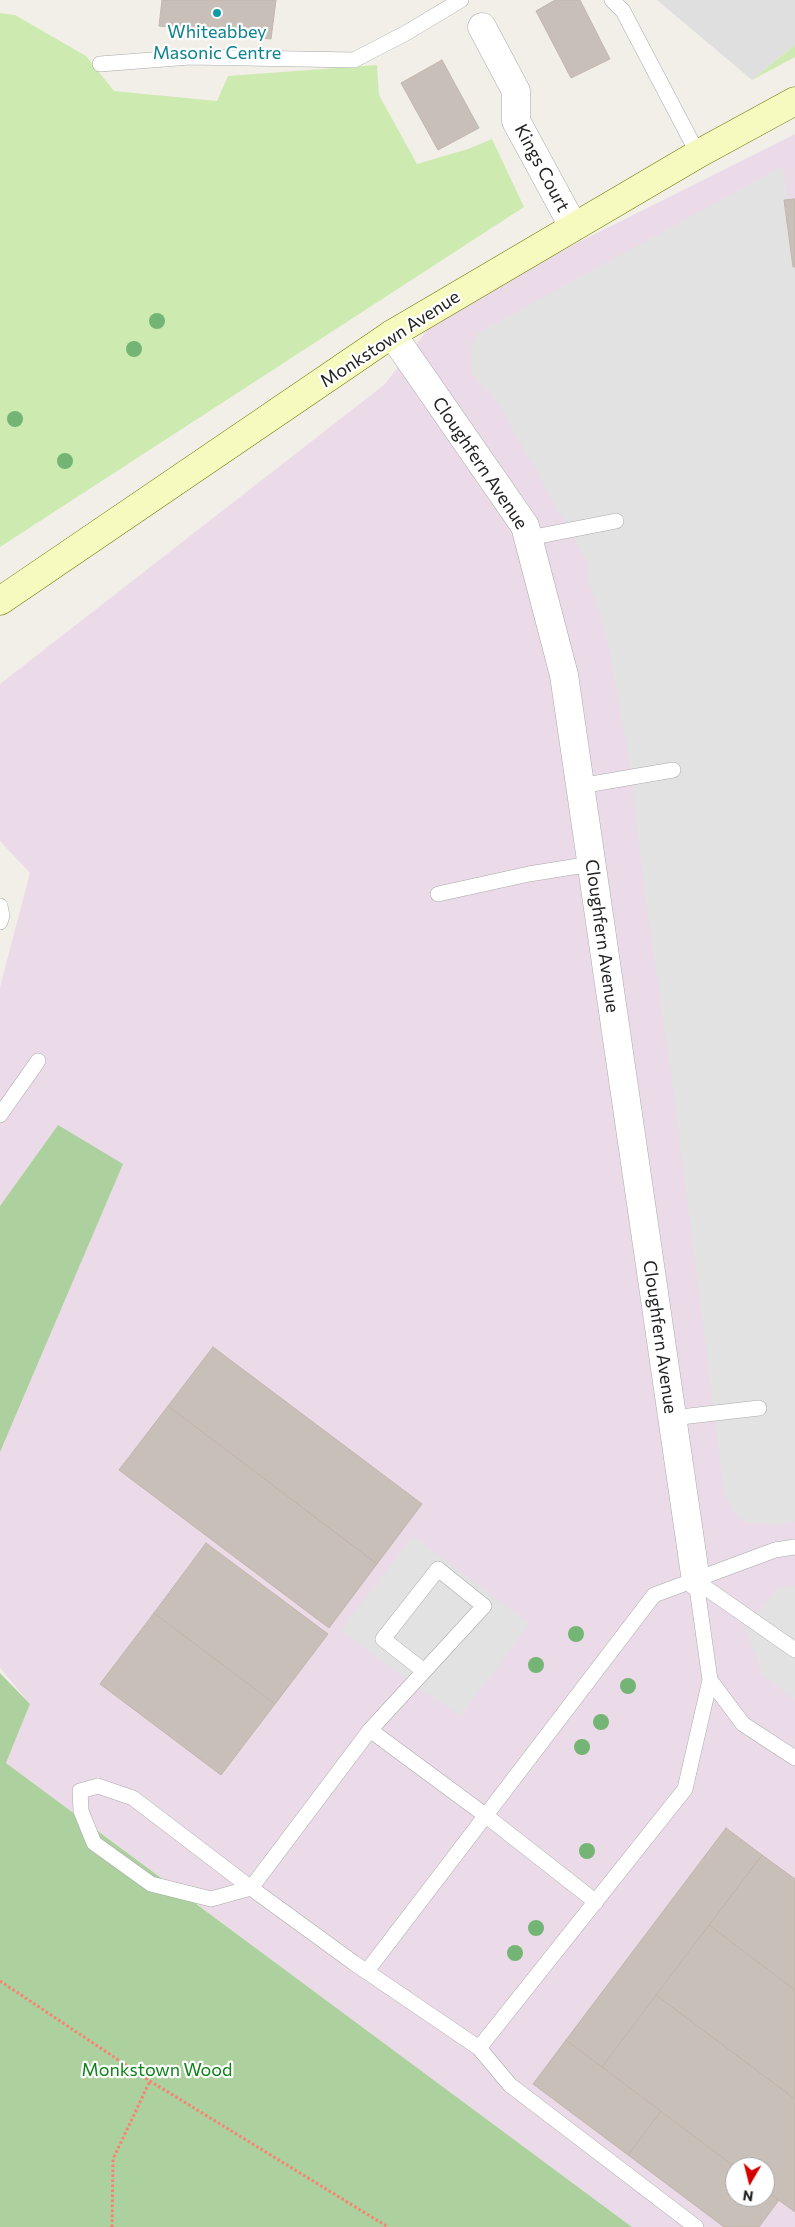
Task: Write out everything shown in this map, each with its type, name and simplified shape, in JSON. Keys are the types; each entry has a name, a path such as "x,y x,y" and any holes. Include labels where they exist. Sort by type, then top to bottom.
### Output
{"street":[{"name":"Kings Court","path":"482,27 516,91 516,121 573,226"},
{"name":"Monkstown Avenue","path":"0,601 392,334 573,226 795,100"},
{"name":"Cloughfern Avenue","path":"392,334 525,526 564,675 696,1581"}],"lane":[{"path":"100,64 190,57 354,60 406,33 461,0"},
{"path":"612,0 623,11 698,154"},
{"path":"529,538 616,521"},
{"path":"580,786 673,770"},
{"path":"438,894 530,874 591,864"},
{"path":"0,906 2,916 0,922"},
{"path":"0,1115 38,1061"},
{"path":"672,1418 760,1408"},
{"path":"367,1971 654,1595 696,1581 775,1550 795,1547"},
{"path":"424,1671 383,1639 438,1569 484,1606 370,1730 252,1888 212,1899 152,1884 94,1843 81,1811 80,1791 98,1786 133,1798 252,1888 367,1971 479,2048 510,2085 696,2227"},
{"path":"696,1581 795,1650"},
{"path":"479,2048 685,1789 710,1680 696,1581"},
{"path":"710,1680 743,1724 795,1758"},
{"path":"370,1730 485,1815 596,1902"}],"path":[{"path":"0,1981 150,2081 388,2227"},
{"path":"112,2227 113,2159 150,2081"}],"shaded area":[{"path":"657,0 795,0 795,45 752,80"},
{"path":"795,134 795,2227 632,2227 6,1763 30,1704 0,1668 0,1436 58,1125 0,1206 0,987 30,873 0,841 0,684 384,385 443,310"},
{"path":"783,166 795,252 795,1521 776,1524 750,1523 739,1517 725,1497 671,1072 645,893 630,765 608,642 587,576 589,565 494,396 472,374 471,346 478,333"},
{"path":"413,1536 530,1624 460,1716 430,1694 429,1696 341,1630"},
{"path":"795,1586 795,1700 763,1675 745,1628 779,1588"}],"green space":[{"path":"0,13 15,15 86,56 114,91 217,101 228,76 377,65 379,95 417,164 468,149 492,139 524,207 0,547"},
{"path":"795,45 795,57 752,80"},
{"path":"58,1125 123,1164 0,1452 0,1206"},
{"name":"Monkstown Wood","path":"0,1673 30,1704 6,1763 632,2227 0,2227"}],"building":[{"name":"Whiteabbey Masonic Centre","path":"162,0 276,0 271,39 159,26"},
{"path":"555,0 580,0 610,59 571,78 536,11"},
{"path":"442,60 479,128 438,150 401,83"},
{"path":"795,199 795,267 793,267 784,200"},
{"path":"213,1347 422,1504 377,1564 168,1406"},
{"path":"168,1406 377,1564 329,1628 119,1470"},
{"path":"206,1543 328,1634 275,1704 154,1613"},
{"path":"154,1613 275,1704 221,1775 100,1684"},
{"path":"726,1828 762,1855 602,2067 566,2040"},
{"path":"762,1855 795,1879 795,1990 709,1925"},
{"path":"709,1925 795,1990 795,2099 656,1995"},
{"path":"656,1995 795,2099 795,2212 775,2197 775,2157 725,2157 725,2159 602,2067"},
{"path":"566,2040 661,2111 628,2155 533,2084"},
{"path":"661,2111 725,2159 725,2207 774,2207 759,2227 724,2227 628,2155"},
{"path":"775,2197 779,2200 775,2205"}],"place":[{"name":"Whiteabbey Masonic Centre","path":"217,13"}]}
